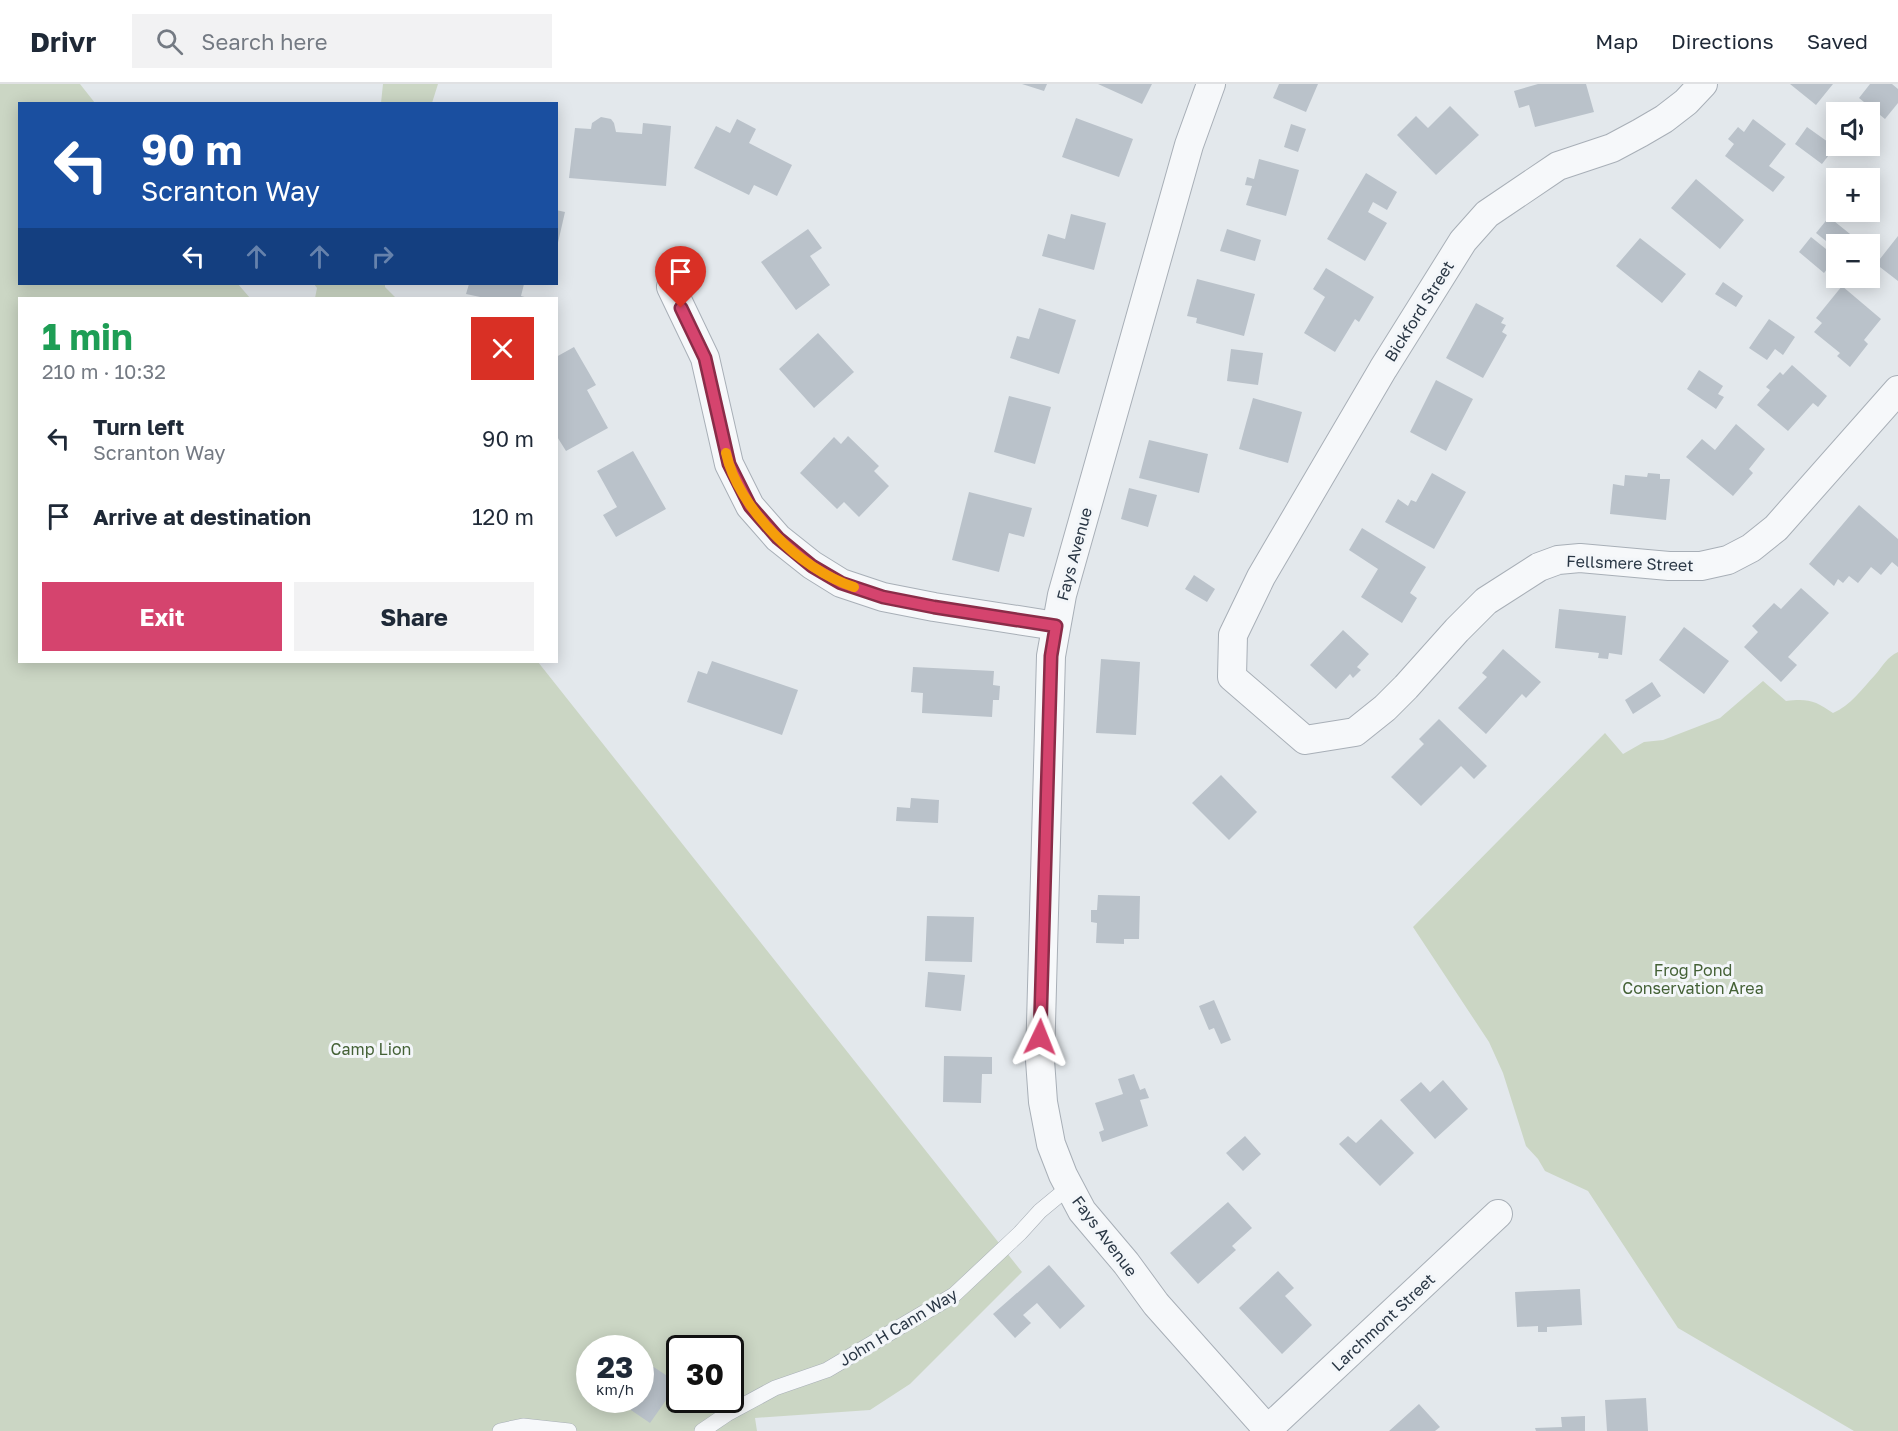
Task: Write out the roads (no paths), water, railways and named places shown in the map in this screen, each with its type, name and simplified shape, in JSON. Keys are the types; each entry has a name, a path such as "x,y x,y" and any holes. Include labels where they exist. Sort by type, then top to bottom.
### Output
{"street":[{"name":"Fays Avenue","path":"1210,84 1189,145 1065,584 1056,626 1051,656 1040,1060 1042,1102 1051,1144 1082,1211 1126,1263 1155,1304 1268,1430"},
{"name":"Bickford Street","path":"1355,732 1305,740 1232,677 1233,635 1279,544 1463,240 1486,214 1558,166 1612,148 1648,129 1686,102 1703,84"},
{"path":"671,287 705,358 729,464 750,506 778,538 812,566 841,583 883,597 1056,626"},
{"name":"Fellsmere Street","path":"1355,732 1385,708 1406,687 1486,601 1539,567 1558,560 1580,558 1668,567 1701,566 1728,560 1751,548 1783,520 1898,390"},
{"name":"Larchmont Street","path":"1268,1430 1498,1214"}],"lane":[{"name":"John H Cann Way","path":"702,1431 727,1414 775,1388 827,1370 954,1295 1040,1211 1069,1187"},
{"path":"500,1431 523,1426 569,1431"}],"park label":[{"name":"Frog Pond Conservation Area","path":"1693,979"},
{"name":"Camp Lion","path":"371,1049"}]}
